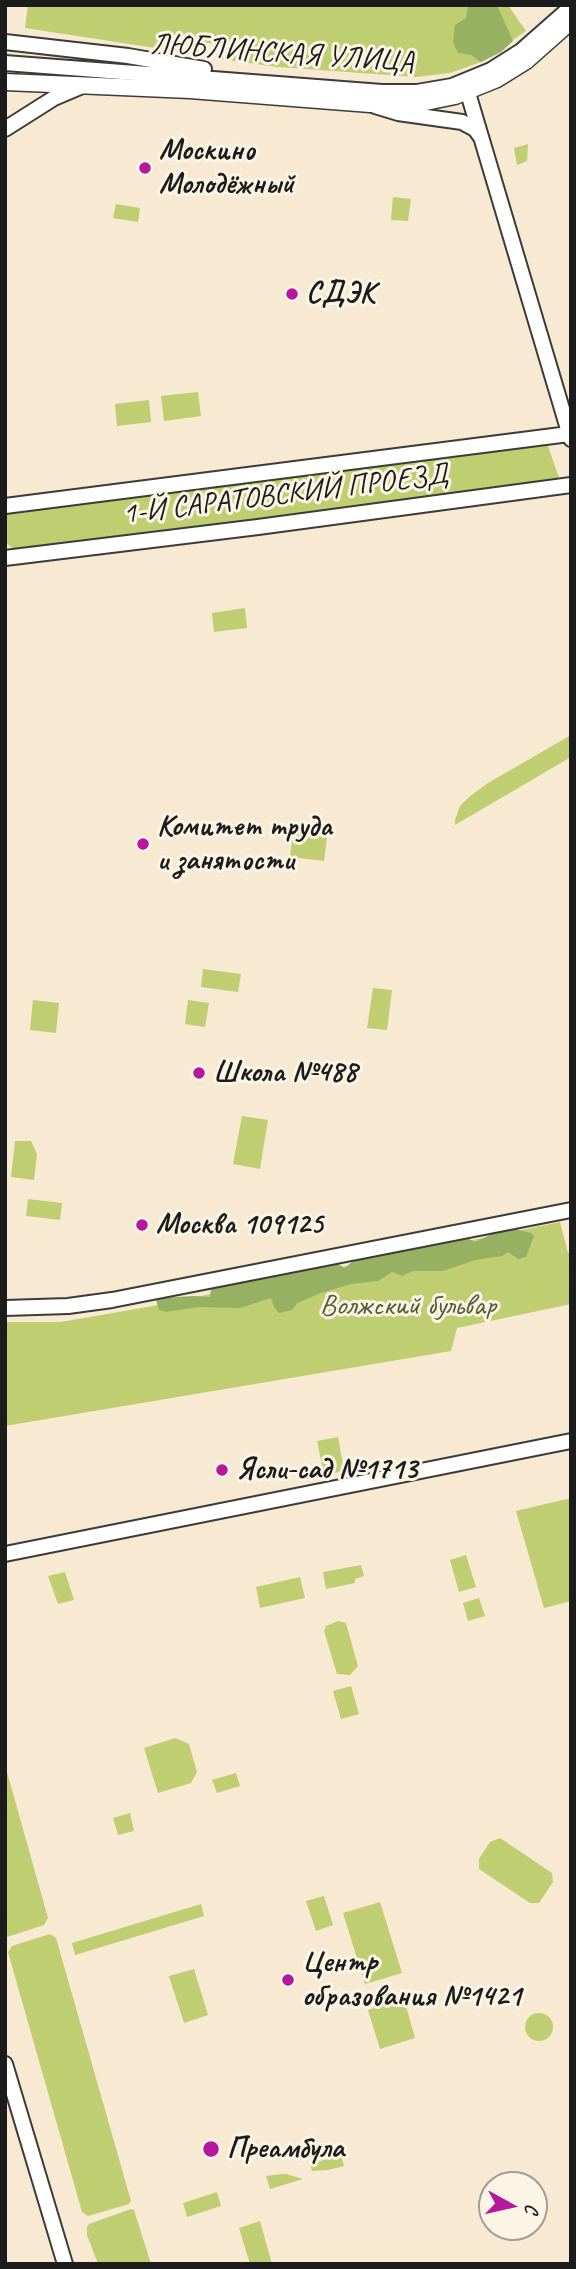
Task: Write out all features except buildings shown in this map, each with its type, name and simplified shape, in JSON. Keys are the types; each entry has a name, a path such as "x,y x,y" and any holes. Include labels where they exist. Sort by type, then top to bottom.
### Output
{"main road":[{"name":"ЛЮБЛИНСКАЯ УЛИЦА","path":"5,82 257,94 370,104 421,103 497,79 543,47 571,21"}],"street":[{"name":"ЛЮБЛИНСКАЯ УЛИЦА","path":"5,63 406,93 467,87 514,56 571,7"},
{"path":"543,47 571,32"},
{"path":"5,42 128,55 253,81"},
{"path":"5,130 54,98 90,85"},
{"path":"467,87 570,437"},
{"path":"370,104 398,113 462,122 475,129 483,141"},
{"name":"1-Й САРАТОВСКИЙ ПРОЕЗД","path":"5,506 570,437"},
{"name":"1-Й САРАТОВСКИЙ ПРОЕЗД","path":"5,558 571,485"},
{"path":"5,1308 68,1306 125,1298 571,1210"},
{"path":"5,1554 571,1441"},
{"path":"5,2064 65,2264"}],"green space":[{"path":"28,5 508,5 526,31 481,62 450,73 416,77 278,67 220,59 222,45 189,40 188,53 25,28"},
{"path":"468,5 497,5 513,41 501,52 481,62 471,55 458,53 453,42 455,25 466,18"},
{"path":"528,144 527,161 517,165 514,148"},
{"path":"393,197 411,199 408,221 391,220"},
{"path":"116,204 140,208 138,222 113,218"},
{"path":"198,392 201,416 164,421 161,396"},
{"path":"149,400 151,422 117,426 115,404"},
{"path":"547,443 559,478 433,498 15,550 5,542 5,511"},
{"path":"245,608 247,628 214,632 212,613"},
{"path":"571,735 571,757 455,825 460,806 469,797"},
{"path":"294,825 328,829 324,861 290,857"},
{"path":"203,969 241,974 238,992 201,987"},
{"path":"373,988 392,990 387,1030 367,1028"},
{"path":"33,1000 59,1003 56,1033 30,1030"},
{"path":"188,1000 209,1003 205,1027 185,1024"},
{"path":"242,1116 268,1120 260,1169 233,1164"},
{"path":"15,1141 31,1141 37,1154 34,1180 11,1177"},
{"path":"28,1199 62,1203 60,1220 26,1216"},
{"name":"Волжский бульвар","path":"560,1222 568,1253 571,1253 571,1304 457,1328 451,1351 5,1426 5,1322 61,1322 153,1306"},
{"path":"514,1229 534,1236 526,1257 518,1259 508,1252 502,1256 475,1260 443,1271 413,1271 402,1276 392,1272 378,1281 351,1284 321,1293 297,1303 292,1310 279,1313 271,1298 240,1308 199,1307 166,1312 159,1310 156,1300 210,1297 211,1287 242,1280 250,1281 260,1275 274,1276 332,1261 345,1268 359,1256 465,1237 475,1242 494,1233"},
{"path":"338,1437 344,1471 324,1475 317,1441"},
{"path":"571,1498 571,1601 544,1608 516,1511"},
{"path":"466,1555 476,1587 459,1592 450,1560"},
{"path":"361,1565 364,1576 355,1579 355,1583 326,1589 323,1572"},
{"path":"65,1572 74,1600 58,1604 48,1576"},
{"path":"300,1577 305,1598 260,1608 256,1587"},
{"path":"479,1598 485,1616 468,1621 463,1603"},
{"path":"338,1621 346,1623 358,1666 350,1675 337,1674 324,1631 326,1626"},
{"path":"351,1686 359,1714 341,1719 333,1691"},
{"path":"175,1738 189,1744 197,1772 191,1783 158,1793 144,1748"},
{"path":"5,1765 48,1918 44,1925 7,1937 5,1937"},
{"path":"236,1773 240,1786 217,1793 212,1780"},
{"path":"130,1813 134,1831 118,1835 113,1818"},
{"path":"500,1838 552,1873 553,1882 539,1903 530,1903 479,1869 479,1859 490,1842"},
{"path":"324,1896 333,1925 316,1931 306,1901"},
{"path":"380,1902 402,1973 365,1984 343,1913"},
{"path":"201,1904 204,1916 75,1955 72,1943"},
{"path":"50,1934 56,1938 131,2201 129,2204 88,2216 82,2212 8,1952 12,1946"},
{"path":"194,1969 208,2015 184,2023 169,1976"},
{"path":"404,1999 415,2038 380,2049 368,2010"},
{"path":"539,2013 549,2017 553,2027 549,2037 539,2041 529,2037 525,2027 529,2017"},
{"path":"341,2155 344,2166 312,2171 310,2164"},
{"path":"286,2174 303,2179 270,2189 266,2176"},
{"path":"217,2192 221,2206 187,2217 183,2203"},
{"path":"134,2210 151,2264 98,2264 87,2235 87,2227"},
{"path":"260,2221 272,2264 250,2264 239,2228"}],"place":[{"name":"Москино Молодёжный","path":"145,168"},
{"name":"СДЭК","path":"292,294"},
{"name":"Комитет труда и занятости","path":"143,844"},
{"name":"Школа №488","path":"199,1073"},
{"name":"Москва 109125","path":"142,1225"},
{"name":"Ясли-сад №1713","path":"222,1470"},
{"name":"Центр образования №1421","path":"288,1980"},
{"name":"Преамбула","path":"211,2149"}]}
